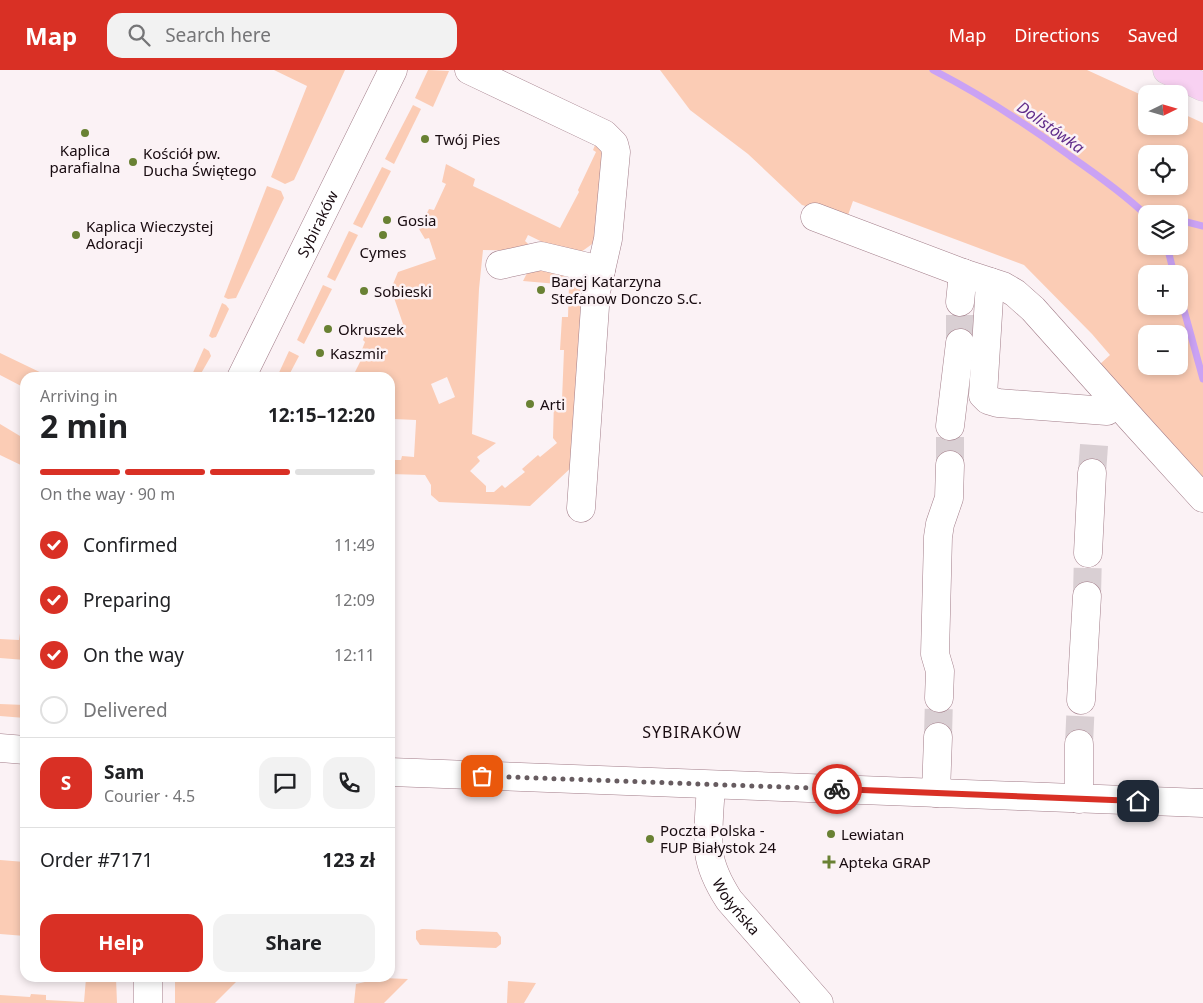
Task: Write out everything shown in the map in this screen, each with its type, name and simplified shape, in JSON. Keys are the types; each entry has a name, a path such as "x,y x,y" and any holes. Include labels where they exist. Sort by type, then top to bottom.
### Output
{"main road":[{"path":"1167,70 1203,87"}],"street":[{"name":"Sybiraków","path":"244,372 393,70"},
{"path":"469,70 604,134 614,144 616,152 608,239 596,292 580,508"},
{"path":"815,217 1015,293 1034,309 1106,415 1203,498"},
{"path":"500,265 542,256 601,270"},
{"path":"960,302 963,273"},
{"path":"990,282 982,395 988,400 998,403 1106,415"},
{"path":"950,426 960,343"},
{"path":"939,698 940,671 935,654 938,538 940,524 949,498 950,465"},
{"path":"1088,553 1092,474"},
{"path":"1081,700 1087,596"},
{"path":"936,793 938,737"},
{"path":"1078,799 1079,744"},
{"path":"0,748 20,750"},
{"path":"395,772 1203,803"},
{"name":"Wołyńska","path":"711,785 709,853 712,866 722,889 729,900 820,1003"},
{"path":"148,982 148,1003"}],"shaded area":[{"path":"274,70 345,70 294,180 285,184 271,177 307,86"},
{"path":"428,70 449,71 433,107 415,98"},
{"path":"660,70 1087,70 1138,93 1138,135 1188,135 1188,116 1203,123 1203,480 1099,365 1110,355 1024,265 853,201 847,218 802,205 748,154 690,110"},
{"path":"413,105 421,109 394,164 385,159"},
{"path":"598,138 606,145 602,237 581,252 563,252 528,235 525,241 536,251 483,250 479,289 472,434 496,443 477,457 480,461 470,471 486,486 486,492 494,492 502,485 505,488 525,472 522,469 538,455 540,457 557,443 553,438 554,400 562,400 564,350 560,350 562,317 568,317 569,285 523,281 530,267 569,272 584,289 574,465 530,506 439,502 431,495 431,485 425,475 395,474 395,460 401,460 402,456 414,457 416,420 395,419 395,372 355,372 362,358 361,352 366,332 382,327 383,331 403,324 391,289 398,272 436,259 429,238 425,239 419,229 429,209 434,210 446,184 442,182 446,164 475,179 473,186 560,228 579,192 578,190 596,152 593,150","holes":["447,377 455,397 439,404 431,384"]},
{"path":"382,167 391,171 362,228 353,224"},
{"path":"267,186 281,191 284,198 236,298 228,299 224,297"},
{"path":"349,231 358,235 335,281 327,277"},
{"path":"323,285 332,289 304,344 297,340"},
{"path":"222,303 229,309 216,337 212,338 209,336"},
{"path":"204,348 209,351 211,356 202,372 193,372"},
{"path":"289,351 299,356 291,372 279,372"},
{"path":"0,353 40,372 20,372 20,385 0,375"},
{"path":"0,424 20,436 20,465 0,455"},
{"path":"20,633 20,660 0,658 0,639 19,640"},
{"path":"0,704 20,705 20,718 0,716"},
{"path":"0,860 20,862 20,936 0,934"},
{"path":"422,929 497,932 501,937 501,944 496,948 420,945 416,939 416,931"},
{"path":"395,978 408,979 384,1003 354,1003 356,984 365,982 395,982"},
{"path":"508,981 536,983 524,1003 507,1003"},
{"path":"86,982 116,982 117,1003 0,1003 0,995 30,997 31,994 46,995 46,1000 84,1002"},
{"path":"175,982 236,982 215,1003 175,1003"}],"waterway":[{"name":"Dolistówka","path":"933,70 1003,110 1109,184 1138,208"},
{"path":"1188,222 1203,226"},
{"name":"Dolistówka","path":"1169,255 1172,265"},
{"name":"Dolistówka","path":"1185,315 1203,379"}],"tunnel":[{"path":"960,302 960,343"},
{"path":"950,426 950,465"},
{"path":"1092,473 1095,432"},
{"path":"1087,596 1088,553"},
{"path":"938,737 939,698"},
{"path":"1079,744 1081,700"}],"way so far":[{"path":"482,776 837,789"}],"place":[{"name":"Kaplica parafialna","path":"85,133"},
{"name":"Twój Pies","path":"425,139"},
{"name":"Kościół pw. Ducha Świętego","path":"133,162"},
{"name":"Gosia","path":"387,220"},
{"name":"Kaplica Wieczystej Adoracji","path":"76,235"},
{"name":"Cymes","path":"383,235"},
{"name":"Barej Katarzyna Stefanow Donczo S.C.","path":"541,290"},
{"name":"Sobieski","path":"364,291"},
{"name":"Okruszek","path":"328,329"},
{"name":"Kaszmir","path":"320,353"},
{"name":"Arti","path":"530,404"},
{"name":"Lewiatan","path":"831,834"},
{"name":"Poczta Polska - FUP Białystok 24","path":"650,839"},
{"name":"Apteka GRAP","path":"829,862"}],"district":[{"name":"SYBIRAKÓW","path":"692,732"}],"route":[{"path":"837,789 1138,801"}]}
